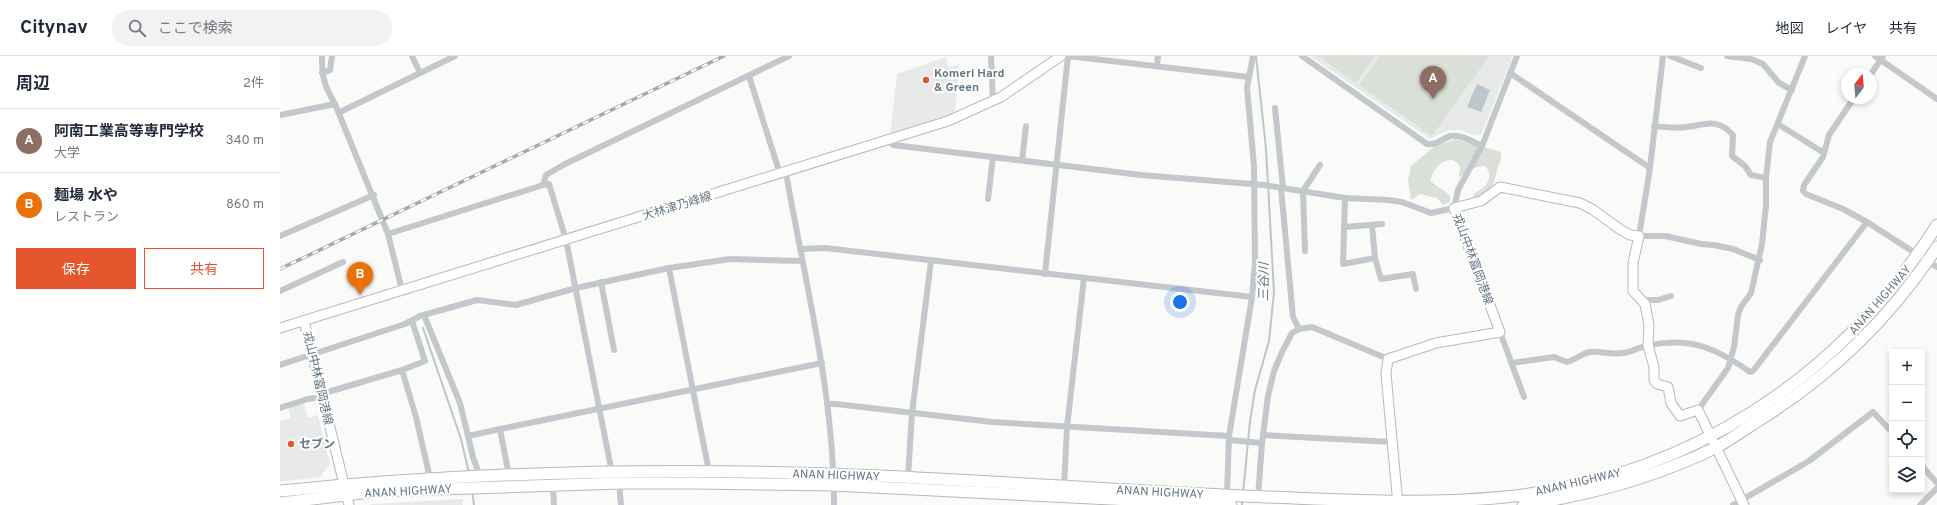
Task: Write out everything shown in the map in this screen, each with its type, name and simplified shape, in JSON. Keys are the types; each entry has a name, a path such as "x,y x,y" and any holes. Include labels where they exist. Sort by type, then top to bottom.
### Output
{"highway":[{"name":"ANAN HIGHWAY","path":"1928,261 1937,225"},
{"name":"ANAN HIGHWAY","path":"1523,505 1561,499 1647,476 1715,442 1787,403 1810,387 1839,361 1885,315 1928,261 1937,247"},
{"name":"ANAN HIGHWAY","path":"479,481 509,476 709,472 1230,499 1257,497 1398,503 1504,497 1557,489 1599,479 1715,442"},
{"name":"ANAN HIGHWAY","path":"479,481 553,485 908,477 1230,499"},
{"name":"ANAN HIGHWAY","path":"280,491 346,495 430,478 463,483"},
{"path":"463,483 479,481"},
{"name":"ANAN HIGHWAY","path":"280,503 463,483"}],"main road":[{"name":"大林津乃峰線","path":"280,328 948,122 993,101 1020,85 1060,56"},
{"name":"戎山中林富岡港線","path":"1500,332 1454,208 1481,201 1496,188 1506,187 1586,205 1621,230 1630,235 1639,236"},
{"path":"1639,236 1632,264 1633,291 1643,300 1649,325 1648,345 1654,367 1654,380 1657,384 1668,387 1671,403 1680,416 1698,410 1715,442 1743,503"},
{"name":"戎山中林富岡港線","path":"304,321 346,495"},
{"path":"1398,503 1386,374 1388,359 1436,343 1500,332"}],"street":[{"path":"322,56 322,73 325,86 340,112 374,195 388,234 402,290"},
{"path":"322,73 330,70 332,56"},
{"path":"412,56 420,73"},
{"path":"340,112 455,56"},
{"path":"543,185 546,175 550,172 789,56"},
{"path":"990,56 993,101"},
{"path":"1045,274 1068,56 1157,65 1249,77"},
{"path":"1157,65 1158,56"},
{"path":"1230,499 1232,439 1252,298 1255,262 1254,184 1247,88 1253,56"},
{"path":"1302,56 1427,144 1433,145 1451,136 1461,137 1482,146"},
{"path":"888,141 893,145 993,157 1190,180 1264,185 1345,198 1402,202 1431,214 1454,208 1458,190 1482,146 1518,56"},
{"path":"1663,56 1650,168 1639,236 1665,236 1701,244 1714,245 1733,249 1760,260"},
{"path":"1670,56 1701,68"},
{"path":"1727,56 1751,59 1763,64 1779,83 1792,90"},
{"path":"1698,410 1723,376 1731,359 1738,315 1741,307 1751,293 1760,260 1766,205 1766,178 1770,142 1805,56"},
{"path":"1875,56 1882,58 1937,99"},
{"path":"1875,68 1882,58"},
{"path":"1510,73 1650,168"},
{"path":"749,76 783,173 800,249 822,363 828,404 834,505"},
{"path":"280,115 335,104"},
{"path":"1850,104 1829,135 1823,157 1804,185 1803,190 1806,194 1843,209 1867,222 1928,261"},
{"path":"1274,108 1280,188 1293,296 1293,317 1299,329"},
{"path":"1654,126 1684,128 1708,123 1720,126 1733,135 1734,141 1731,153 1732,156 1745,166 1751,175 1766,178"},
{"path":"1778,124 1824,153"},
{"path":"1022,160 1026,126"},
{"path":"988,199 993,157"},
{"path":"1305,251 1303,191 1320,165"},
{"path":"388,234 549,184 566,240 612,473 620,483 621,505"},
{"path":"280,236 374,195"},
{"path":"1345,198 1343,264 1375,258"},
{"path":"1512,363 1554,357 1567,362 1579,355 1590,352 1622,354 1648,345 1692,342 1731,359 1750,372 1753,371 1867,222"},
{"path":"1344,227 1382,224"},
{"path":"1372,225 1375,258 1381,279 1413,274 1416,289"},
{"path":"800,249 825,248 1252,298"},
{"path":"280,365 312,353 412,321 424,315 477,300 516,305 601,282 669,268 730,259 802,261"},
{"path":"908,477 912,413 931,261"},
{"path":"280,291 343,262"},
{"path":"669,268 709,472"},
{"path":"1064,487 1067,426 1084,278"},
{"path":"601,282 614,350"},
{"path":"1643,300 1658,300 1671,296"},
{"path":"424,315 455,390 464,416 479,481"},
{"path":"280,408 402,370 425,361 412,321"},
{"path":"1257,497 1259,443 1263,435 1268,396 1274,371 1292,333 1299,329 1312,327 1382,355 1388,359"},
{"path":"1500,332 1524,397"},
{"path":"468,436 822,363"},
{"path":"402,370 416,417 430,478"},
{"path":"828,404 992,422 1067,426 1232,439 1259,443"},
{"path":"1733,505 1743,503 1809,461 1873,412 1889,429"},
{"path":"500,429 509,476"},
{"path":"1263,435 1392,442"},
{"path":"1925,469 1937,483"},
{"path":"553,485 554,505"},
{"path":"1920,505 1937,488"}],"shaded area":[{"path":"1310,56 1513,56 1481,135 1476,136 1460,130 1448,130 1430,139"},
{"path":"1318,56 1375,56 1356,83"},
{"path":"1380,56 1489,56 1432,136 1359,85"},
{"path":"946,57 949,67 959,64 955,114 890,136 897,74"},
{"path":"1477,84 1490,90 1481,112 1467,107"},
{"path":"1455,139 1501,152 1495,180 1491,188 1485,194 1476,199 1473,197 1475,193 1483,188 1488,182 1489,174 1485,166 1467,171 1459,178 1459,165 1455,161 1446,160 1434,171 1431,181 1450,196 1450,202 1443,205 1437,198 1420,194 1411,200 1408,180 1411,166 1435,146"},
{"path":"304,403 308,418 318,415 330,464 320,477 280,482 280,421 291,418 288,408"},
{"path":"463,499 463,505 370,505 371,504"}],"waterway":[{"name":"三谷川","path":"1243,493 1250,421 1255,390 1269,341 1274,292 1266,149 1256,56"},
{"path":"423,328 461,439 469,473"},
{"path":"472,491 474,505"},
{"name":"三谷川","path":"1242,500 1242,505"}],"railway":[{"path":"280,269 724,56"}],"place":[{"name":"Komeri Hard & Green","path":"926,80"},
{"name":"阿南工業高等専門学校","path":"1433,99"},
{"name":"麺場 水や","path":"360,295"},
{"name":"セブン","path":"291,444"}]}
